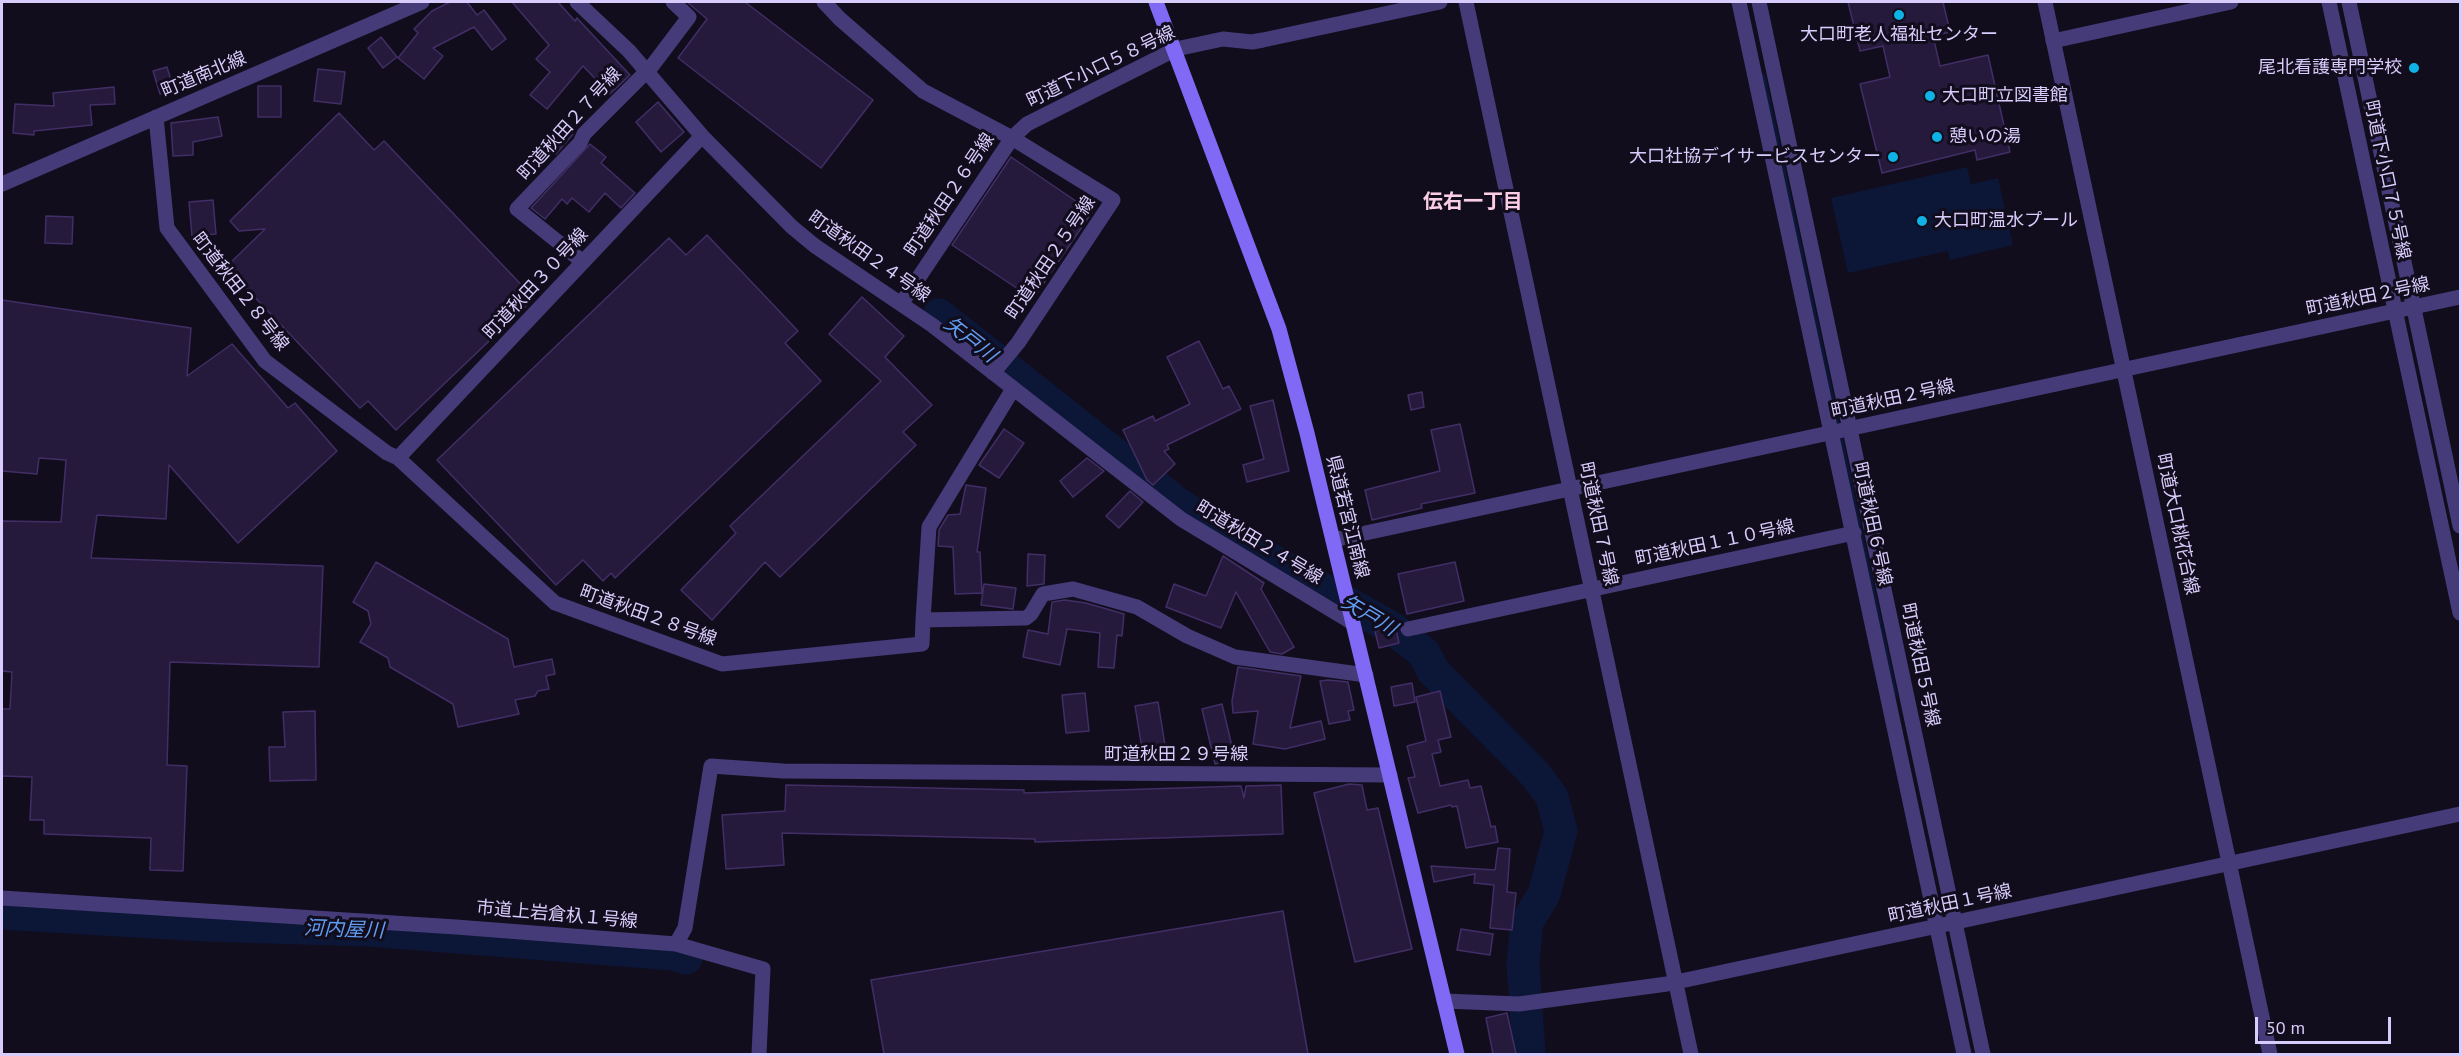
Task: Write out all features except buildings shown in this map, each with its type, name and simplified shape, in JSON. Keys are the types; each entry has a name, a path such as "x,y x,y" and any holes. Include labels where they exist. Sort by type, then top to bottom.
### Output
{"main road":[{"name":"県道若宮江南線","path":"1156,2 1176,49 1279,329 1334,541 1457,1054"}],"street":[{"name":"町道南北線","path":"2,184 422,2"},
{"name":"町道秋田２４号線","path":"577,2 629,51 702,136 807,240 932,325 1181,519 1353,622"},
{"name":"町道秋田２７号線","path":"583,262 517,209 556,170 580,143 584,135 652,66 689,17 673,2"},
{"path":"825,2 840,19 923,91 1012,138"},
{"name":"町道下小口５８号線","path":"1012,138 1021,129 1040,118 1176,49 1223,39 1263,40 1440,2"},
{"name":"町道秋田７号線","path":"1466,2 1691,1054"},
{"name":"町道秋田６号線","path":"1739,2 1964,1054"},
{"name":"町道秋田５号線","path":"1759,2 1983,1054"},
{"name":"町道大口桃花台線","path":"2044,2 2271,1054"},
{"path":"2053,41 2231,2"},
{"name":"町道下小口７５号線","path":"2329,2 2460,612"},
{"path":"2349,2 2460,526"},
{"name":"町道秋田２８号線","path":"156,117 167,228 264,361 387,453 398,458 555,603 722,664 922,644 923,620"},
{"name":"町道秋田３０号線","path":"398,458 702,136"},
{"name":"町道秋田２６号線","path":"901,304 1012,138"},
{"name":"町道秋田２５号線","path":"993,374 1018,343 1113,200 1012,138"},
{"name":"町道秋田２号線","path":"1334,541 2460,297"},
{"path":"1013,389 929,527 923,620 1026,618 1043,594 1073,590 1137,607 1187,636 1235,657 1366,675"},
{"name":"町道秋田１１０号線","path":"1408,629 1854,533"},
{"name":"町道秋田２９号線","path":"685,946 685,928 711,766 783,771 1390,776"},
{"name":"町道秋田１号線","path":"1444,1001 1519,1004 1676,983 2460,814"},
{"name":"市道上岩倉杁１号線","path":"2,898 456,927 685,946 763,969 759,1054"}],"water":[{"name":"大口町温水プール","path":"1967,167 1971,184 1998,178 2013,245 1950,260 1948,251 1848,273 1831,198"}],"waterway":[{"path":"1763,76 1895,695"},
{"name":"矢戸川","path":"939,315 1177,503 1220,531 1392,628 1424,653 1433,671 1535,774 1552,797 1561,831 1544,894 1527,922 1523,962 1529,1054"},
{"name":"河内屋川","path":"2,913 203,925 368,930 673,954 686,958"}],"place":[{"name":"大口町老人福祉センター","path":"1899,15"},
{"name":"尾北看護専門学校","path":"2414,68"},
{"name":"大口町立図書館","path":"1930,96"},
{"name":"憩いの湯","path":"1937,137"},
{"name":"大口社協デイサービスセンター","path":"1893,157"},
{"name":"大口町温水プール","path":"1922,221"}],"district":[{"name":"伝右一丁目","path":"1473,202"}]}
